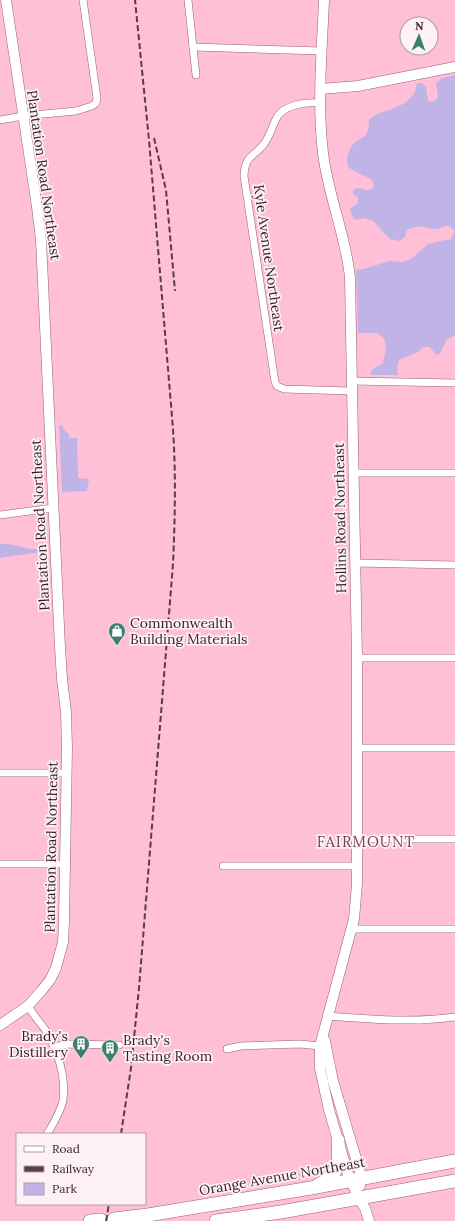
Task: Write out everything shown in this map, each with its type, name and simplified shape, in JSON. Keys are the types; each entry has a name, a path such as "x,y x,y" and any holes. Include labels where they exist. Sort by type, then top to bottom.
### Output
{"highway":[{"path":"311,1188 325,1182 336,1172 339,1160 338,1140"},
{"name":"Orange Avenue Northeast","path":"114,1219 148,1215 311,1188 455,1161"},
{"path":"216,1221 281,1212 455,1181"}],"main road":[{"name":"Plantation Road Northeast","path":"0,1025 37,998 50,980 60,955 64,921 66,773 66,712 62,680 53,508 42,253 37,207 6,0"},
{"name":"Hollins Road Northeast","path":"324,0 321,90 323,152 326,173 348,261 357,658 357,866 356,904 352,929 320,1046 322,1080 329,1110 338,1140 355,1179 359,1198 359,1209 363,1221"},
{"path":"321,90 366,85 418,73 455,67"},
{"name":"Hollins Road Northeast","path":"323,1035 330,1070 360,1172 355,1179"},
{"name":"Hollins Road Northeast","path":"359,1198 365,1208 369,1221"}],"street":[{"path":"0,120 23,116 56,114 90,108 96,103 97,98 83,0"},
{"path":"188,0 196,75"},
{"path":"194,47 322,51"},
{"name":"Kyle Avenue Northeast","path":"321,103 301,104 293,106 280,113 265,142 246,163 244,176 275,382 277,386 284,389 417,382 455,383"},
{"path":"353,472 455,473"},
{"path":"0,515 53,508"},
{"path":"355,563 455,565"},
{"path":"357,658 455,658"},
{"path":"357,748 455,748"},
{"path":"0,773 66,773"},
{"path":"357,839 455,839"},
{"path":"0,864 65,864"},
{"path":"223,866 357,866"},
{"path":"352,929 455,930"},
{"path":"28,1006 34,1017 46,1031 60,1062 63,1101 48,1133"},
{"path":"327,1016 372,1019 431,1019 455,1017"},
{"path":"54,1047 68,1044 118,1045"},
{"path":"227,1049 241,1046 300,1044 320,1046"}],"green space":[{"path":"455,75 455,335 447,339 440,353 437,355 429,347 423,347 418,352 399,360 397,367 398,375 370,375 372,370 383,363 386,347 384,338 377,333 358,333 356,270 389,261 402,262 411,259 428,244 451,239 454,230 449,226 438,229 415,227 407,230 405,237 399,241 390,239 373,221 365,218 355,220 350,209 358,203 358,198 353,194 353,190 359,188 366,190 372,189 374,186 372,180 349,168 346,160 351,147 368,131 369,119 403,104 414,94 417,83 422,83 426,87 428,100 432,102 435,101 438,97 436,83 442,78"},
{"path":"59,425 62,425 64,430 69,434 69,438 77,438 78,478 89,479 87,491 62,492"},
{"path":"0,544 40,549 40,552 0,558"}],"railway":[{"path":"121,1133 131,1068 139,988 173,564 175,513 173,429 149,140 135,0"},
{"path":"154,138 166,190 175,291"},
{"path":"106,1221 109,1205"}],"place":[{"name":"Commonwealth Building Materials","path":"117,646"},
{"name":"Brady's Distillery","path":"81,1059"},
{"name":"Brady's Tasting Room","path":"110,1063"}],"district":[{"name":"FAIRMOUNT","path":"366,842"}]}
